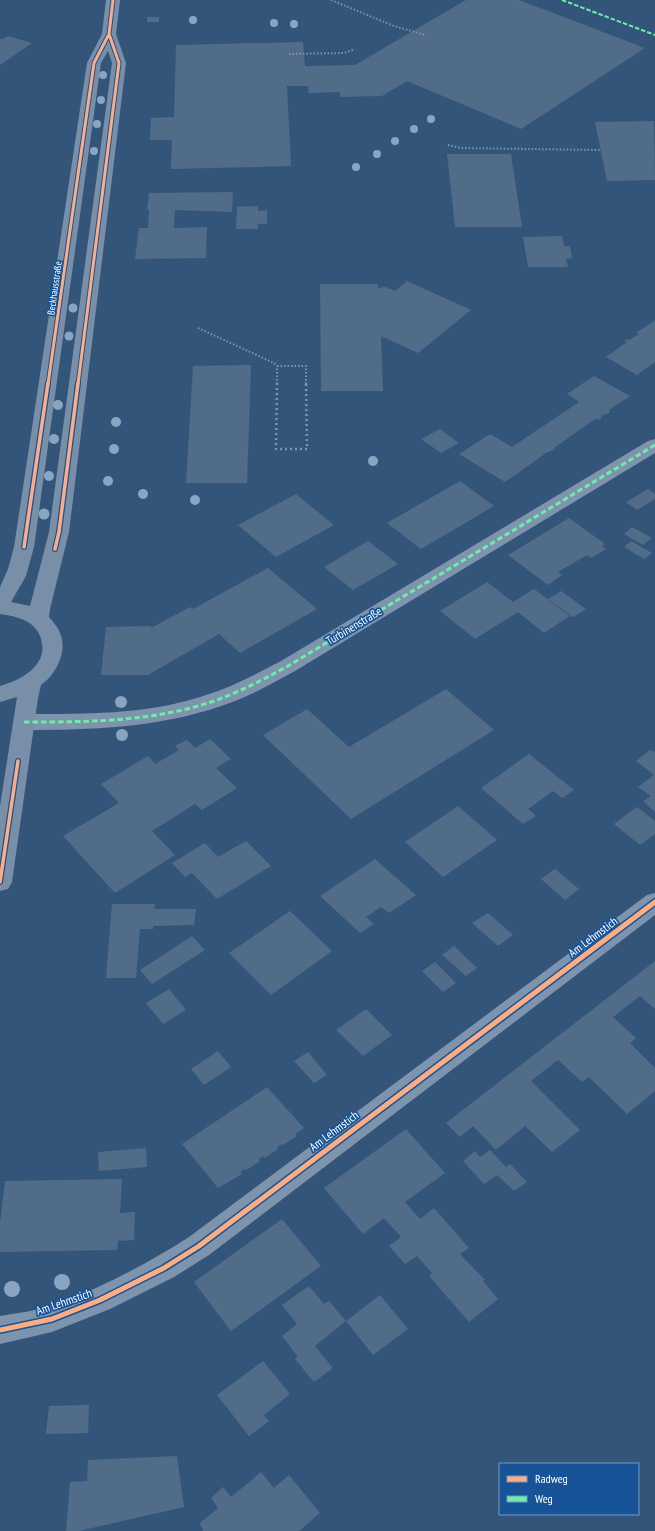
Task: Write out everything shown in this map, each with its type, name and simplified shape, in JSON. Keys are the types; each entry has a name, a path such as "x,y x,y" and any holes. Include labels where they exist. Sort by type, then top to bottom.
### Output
{"main road":[{"name":"Beckhausstraße","path":"0,602 8,592 16,577 24,547 94,63 109,34 113,0"},
{"name":"Beckhausstraße","path":"39,620 40,603 52,565 59,532 119,63 109,34"},
{"path":"0,607 22,610 46,625 53,637 53,651 48,665 31,682 17,689 0,694"},
{"path":"0,882 27,698 31,682"}],"street":[{"name":"Turbinenstraße","path":"24,722 126,720 169,712 213,701 252,684 288,666 655,445"},
{"name":"Am Lehmstich","path":"0,1330 52,1319 100,1300 164,1268 199,1246 655,902"}],"path":[{"path":"331,0 394,26 425,35"},
{"path":"289,54 344,53 354,48"},
{"path":"448,145 461,148 601,150"},
{"path":"198,328 258,354 277,366 306,366 307,449 276,449 277,366"}],"building":[{"path":"466,0 519,0 645,48 521,129 407,81 382,96 340,97 340,92 309,93 308,86 287,86 291,166 171,169 172,140 150,140 151,118 174,117 176,45 303,42 305,66 355,65"},
{"path":"147,17 159,17 159,22 147,22"},
{"path":"8,36 32,43 0,65 0,39"},
{"path":"654,121 655,180 607,181 595,122"},
{"path":"447,154 511,154 522,227 455,227"},
{"path":"233,192 232,212 175,210 174,228 207,227 206,258 135,259 139,228 148,228 149,209 147,209 149,193"},
{"path":"258,206 258,211 267,210 267,224 258,224 258,229 236,229 237,207"},
{"path":"562,236 564,246 570,246 572,258 566,259 568,267 528,267 523,237"},
{"path":"407,281 471,310 418,353 381,336 383,391 321,391 320,284 378,284 378,288 385,287 395,291"},
{"path":"655,320 655,362 637,375 606,357 627,342 624,341 627,339 629,340 639,334 636,333"},
{"path":"251,365 247,483 186,483 193,366"},
{"path":"594,376 630,396 609,410 610,412 602,415 602,418 598,420 595,419 554,448 555,449 546,453 505,482 459,454 490,434 512,447 579,402 567,394"},
{"path":"440,429 459,443 441,453 421,439"},
{"path":"460,481 494,506 421,549 387,523"},
{"path":"648,489 655,494 655,499 637,510 626,502"},
{"path":"296,494 334,525 276,557 238,525"},
{"path":"569,518 605,544 602,546 606,549 591,558 587,555 558,572 562,575 548,585 508,555"},
{"path":"632,527 652,538 643,545 624,534"},
{"path":"368,541 398,564 353,590 324,567"},
{"path":"631,541 652,553 644,559 624,547"},
{"path":"268,568 317,609 240,653 219,634 148,675 101,675 106,627 151,626 151,628 190,607 193,609"},
{"path":"487,582 513,602 534,589 570,616 544,633 518,612 475,639 440,611"},
{"path":"561,591 586,609 573,617 548,599"},
{"path":"446,689 494,730 351,819 263,735 307,709 349,747"},
{"path":"210,739 231,759 216,768 237,788 202,810 195,804 152,831 175,855 115,893 63,836 119,803 101,784 148,756 155,764 179,750 175,746 187,740 195,748"},
{"path":"650,750 655,752 655,812 643,801 651,796 638,787 654,775 636,761"},
{"path":"529,754 574,790 562,798 553,791 528,809 536,816 523,824 481,788"},
{"path":"458,806 497,840 443,877 405,842"},
{"path":"637,807 655,821 655,834 640,845 614,824"},
{"path":"246,841 271,866 217,899 192,873 185,877 172,863 205,843 218,857"},
{"path":"375,859 416,895 389,913 381,907 366,917 374,924 360,933 320,896"},
{"path":"555,869 579,889 565,900 541,879"},
{"path":"112,904 155,904 154,909 196,909 194,925 153,926 153,929 140,929 136,978 106,978"},
{"path":"290,911 332,951 271,995 229,953"},
{"path":"488,913 513,935 498,946 472,923"},
{"path":"192,936 205,950 152,984 140,970"},
{"path":"454,946 477,968 466,976 442,955"},
{"path":"655,961 655,1009 640,996 613,1017 636,1038 630,1043 655,1068 655,1091 627,1114 589,1077 582,1082 558,1060 531,1081 580,1130 552,1152 525,1126 496,1150 473,1126 460,1137 446,1123"},
{"path":"435,962 456,983 443,992 422,971"},
{"path":"169,989 186,1010 163,1024 146,1003"},
{"path":"366,1009 392,1035 363,1056 336,1030"},
{"path":"218,1051 231,1067 204,1085 191,1069"},
{"path":"308,1052 327,1075 314,1083 294,1061"},
{"path":"267,1087 304,1128 295,1134 297,1136 277,1147 278,1149 265,1158 263,1156 259,1159 260,1161 247,1170 245,1169 240,1172 242,1174 218,1188 182,1144"},
{"path":"406,1129 445,1173 405,1202 420,1219 434,1208 469,1248 460,1254 485,1280 483,1281 498,1299 469,1322 429,1276 432,1273 417,1256 405,1264 389,1246 401,1237 384,1218 363,1234 324,1188"},
{"path":"146,1148 147,1167 99,1171 98,1152"},
{"path":"490,1150 506,1167 510,1164 527,1182 514,1191 497,1175 484,1184 463,1161 475,1151 480,1157"},
{"path":"122,1179 120,1213 135,1212 134,1240 118,1241 117,1250 0,1252 0,1224 5,1181"},
{"path":"282,1219 321,1266 231,1331 194,1282"},
{"path":"309,1286 324,1304 329,1301 346,1321 315,1346 333,1368 314,1382 295,1359 298,1357 282,1336 297,1324 282,1305"},
{"path":"380,1295 408,1329 373,1355 346,1321"},
{"path":"263,1361 290,1394 264,1415 269,1421 249,1436 217,1395"},
{"path":"89,1405 88,1433 46,1434 49,1406"},
{"path":"177,1456 184,1507 79,1531 66,1531 70,1482 87,1481 88,1460"},
{"path":"261,1472 274,1488 289,1475 320,1513 299,1531 203,1531 200,1523 218,1508 211,1498 223,1487 231,1497"}],"marked path":[{"path":"562,0 655,35"},
{"path":"24,722 96,721 143,717 190,708 213,701 242,689 288,666 655,445"}],"cycle path":[{"path":"24,547 94,63 109,34 113,0"},
{"path":"55,549 59,532 119,63 109,34"},
{"path":"0,882 18,761"},
{"path":"0,1330 52,1319 100,1300 164,1268 199,1246 655,902"}]}
